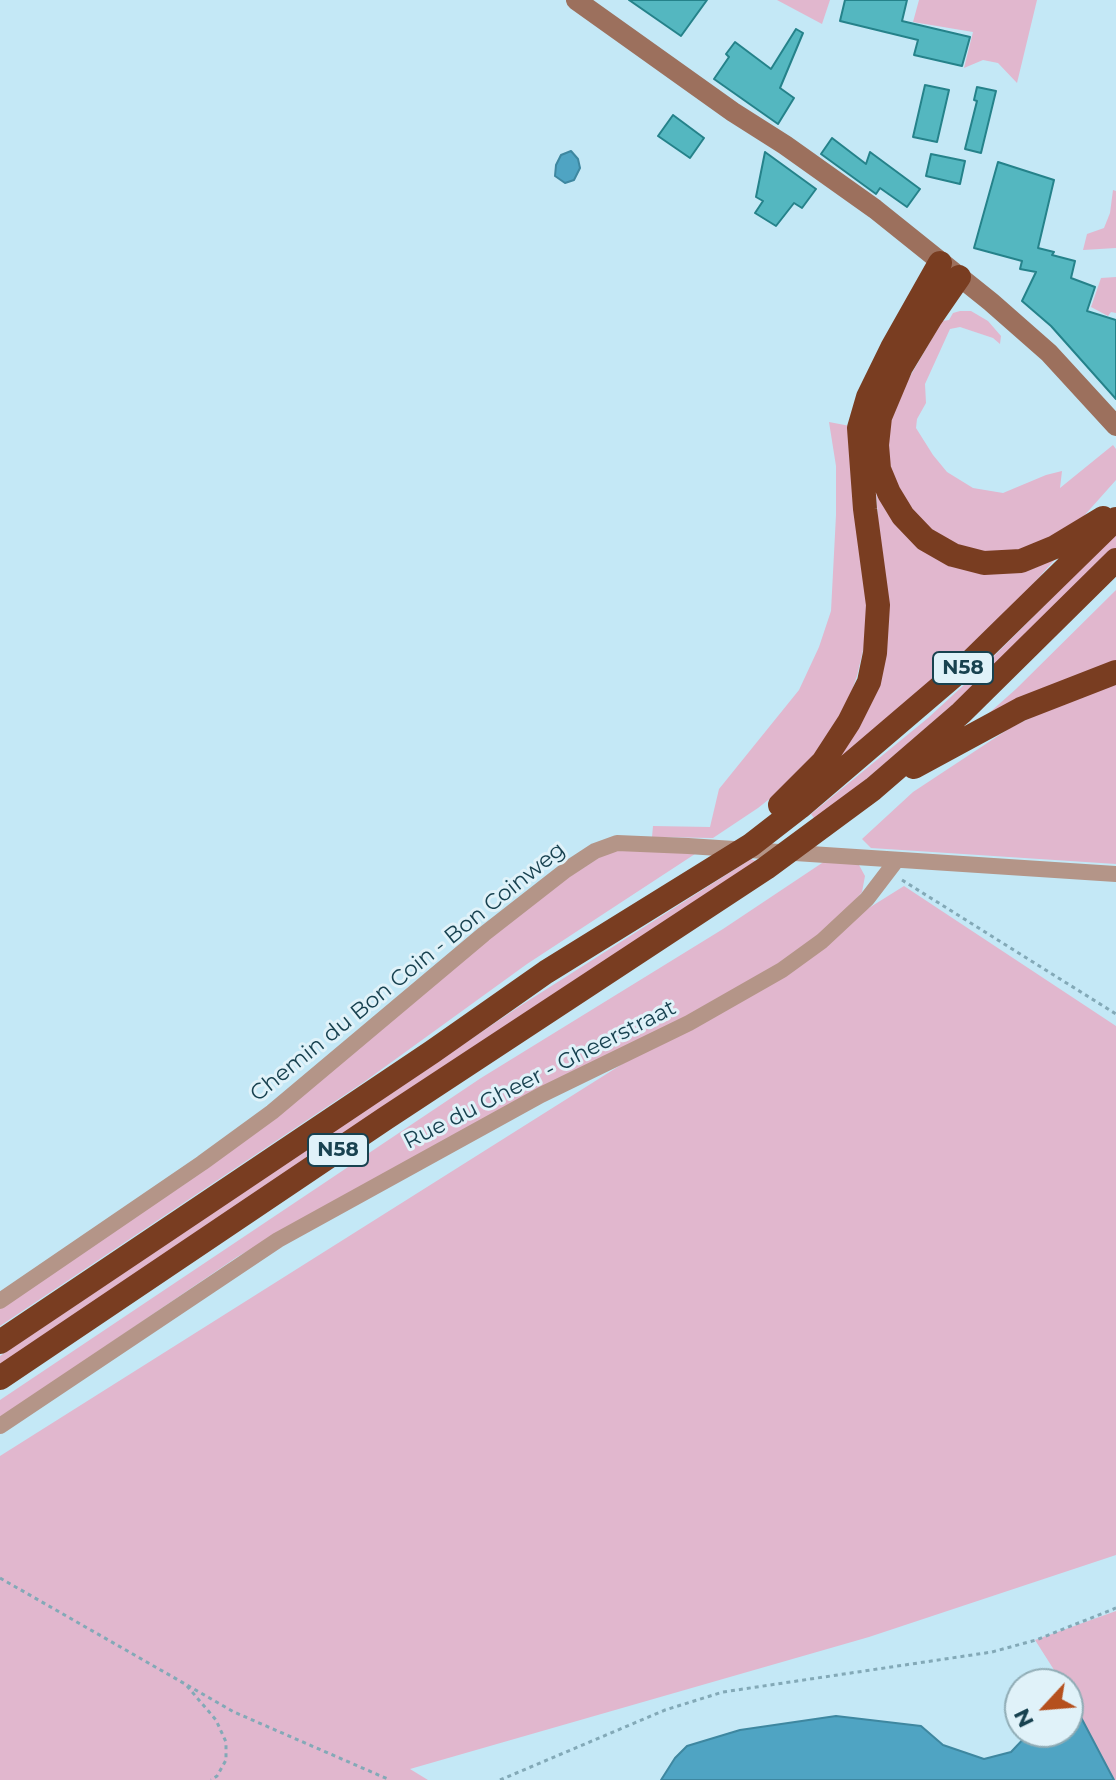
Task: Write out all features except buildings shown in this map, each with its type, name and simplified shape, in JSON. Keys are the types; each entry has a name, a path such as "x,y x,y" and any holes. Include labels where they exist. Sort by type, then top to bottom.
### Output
{"highway":[{"path":"950,270 901,367 880,417 877,445 879,469 903,516 925,539 953,555 984,563 1021,561 1055,547 1116,511"},
{"path":"789,807 849,722 869,682 875,653 878,605 862,483 859,428 868,397 892,348 950,270"},
{"name":"N58","path":"0,1342 546,972 751,845 789,807 971,661 1116,519"},
{"name":"N58","path":"0,1378 386,1118 766,868 833,819 873,789 961,713 1116,560"},
{"path":"873,789 1021,709 1116,672"}],"main road":[{"path":"576,0 875,209 1049,353 1116,426"}],"street":[{"name":"Chemin du Bon Coin - Bon Coinweg","path":"0,1301 272,1112 484,934 595,851 617,843 842,855 892,866"},
{"path":"892,866 1116,874"},
{"name":"Rue du Gheer - Gheerstraat","path":"0,1426 278,1240 541,1095 689,1023 782,970 822,941 856,910 892,866"}],"path":[{"path":"892,866 1116,1014"},
{"path":"0,1578 234,1712 390,1780"},
{"path":"500,1780 665,1710 723,1692 992,1652 1036,1640 1116,1608"},
{"path":"185,1685 216,1720 226,1742 226,1760 211,1780"}],"shaded area":[{"path":"777,0 830,0 822,24"},
{"path":"919,0 1037,0 1017,83 998,63 983,60 964,68 973,32 913,22"},
{"path":"1113,190 1116,191 1116,248 1083,250 1087,234 1104,228"},
{"path":"1116,277 1116,313 1111,312 1108,316 1091,307 1101,278"},
{"path":"971,311 988,321 1001,336 1000,344 993,338 960,327 950,329 925,384 926,403 917,419 916,428 947,472 973,488 1003,493 1062,471 1060,488 1113,445 1116,449 1116,480 1075,526 1032,550 979,552 954,544 928,528 911,511 896,486 888,457 889,429 897,399 942,321 949,320 953,313"},
{"path":"829,422 850,426 867,610 864,646 845,710 806,770 713,838 652,837 653,826 710,827 719,789 799,690 819,647 831,611 836,515 836,466"},
{"path":"874,462 955,561 1059,555 1025,593 933,681 828,768 854,732 880,549"},
{"path":"1116,534 1116,548 1016,650 817,822 811,814 928,718"},
{"path":"1116,590 1116,665 962,737 1016,689"},
{"path":"1116,682 1116,864 871,848 862,839 913,792 1010,728 1056,705"},
{"path":"655,849 695,854 527,964 364,1082 0,1326 0,1306 186,1183 543,894 609,851"},
{"path":"751,859 762,864 0,1369 0,1356 520,1006"},
{"path":"828,859 859,865 865,876 862,892 846,911 800,951 904,886 1116,1026 1116,1555 869,1637 410,1769 428,1780 0,1780 0,1456 735,993 367,1183 237,1257 0,1418 0,1400 481,1078 723,929"},
{"path":"1116,1611 1116,1780 1084,1724 1084,1668 1053,1668 1035,1640"}],"water":[{"path":"571,151 578,159 580,168 574,180 565,183 555,176 556,165 561,155"},
{"path":"836,1716 921,1726 943,1745 984,1759 1011,1752 1015,1748 1084,1748 1084,1723 1114,1780 661,1780 687,1746 740,1730"}]}
